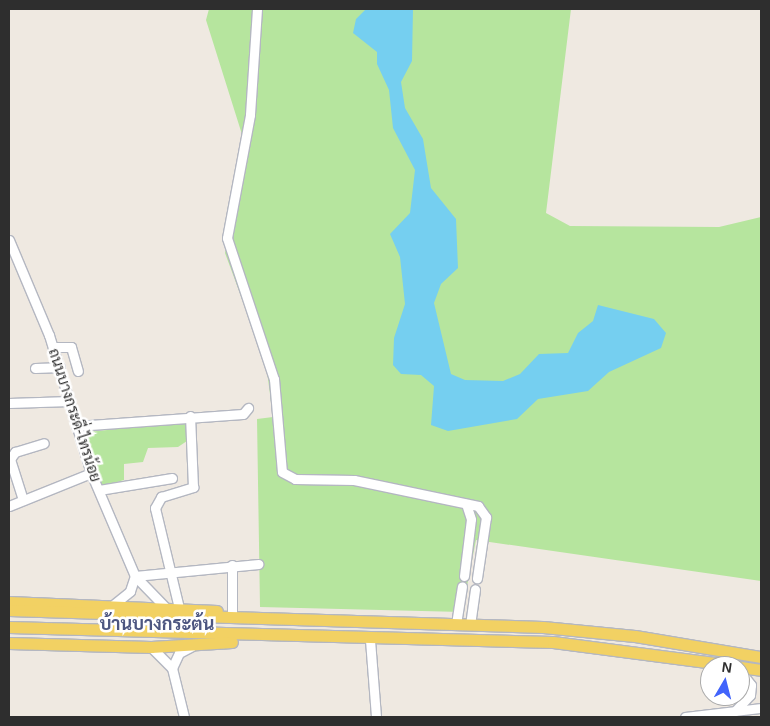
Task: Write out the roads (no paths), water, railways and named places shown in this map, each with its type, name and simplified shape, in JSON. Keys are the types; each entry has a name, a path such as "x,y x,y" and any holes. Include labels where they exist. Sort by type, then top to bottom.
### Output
{"main road":[{"path":"9,602 165,607 232,612 291,621"},
{"path":"9,610 291,621 470,624 600,632 761,657"},
{"path":"9,627 291,638 575,644 700,662"},
{"path":"9,643 152,646 291,638"}],"street":[{"path":"257,9 250,115 227,238 274,378 282,472 295,479 354,480 478,506 486,517 477,578"},
{"name":"ถนนบางกระดี่-ไทรน้อย","path":"9,240 53,346 91,472 135,576 165,607"},
{"path":"53,346 71,347 78,371"},
{"path":"35,368 60,367"},
{"path":"9,403 70,401"},
{"path":"76,426 190,416 243,414 248,408"},
{"path":"179,608 155,508 161,497 193,488 190,416"},
{"path":"23,500 10,459 15,452 44,444"},
{"path":"9,506 91,472"},
{"path":"99,490 172,478"},
{"path":"464,576 470,519 466,504"},
{"path":"113,605 130,591 135,576 169,570 258,564"},
{"path":"232,565 232,612"},
{"path":"456,624 462,586"},
{"path":"470,624 475,589"},
{"path":"370,640 376,717"},
{"path":"172,668 179,653 200,644"},
{"path":"152,646 172,668 184,717"},
{"path":"750,683 750,695"},
{"path":"735,712 740,706"},
{"path":"684,717 761,708"}],"water":[{"path":"366,9 413,9 412,61 401,82 405,108 423,139 431,188 456,219 458,268 441,284 434,303 451,374 465,380 503,381 520,374 539,354 568,353 578,333 593,321 598,305 654,319 666,333 661,348 609,372 588,391 538,399 517,419 448,431 431,425 434,386 421,375 401,374 393,365 394,338 405,304 400,257 390,234 410,213 415,170 393,128 389,90 377,64 377,52 353,33 356,19"}],"district":[{"name":"บ้านบางกระต้น","path":"157,624"}]}
